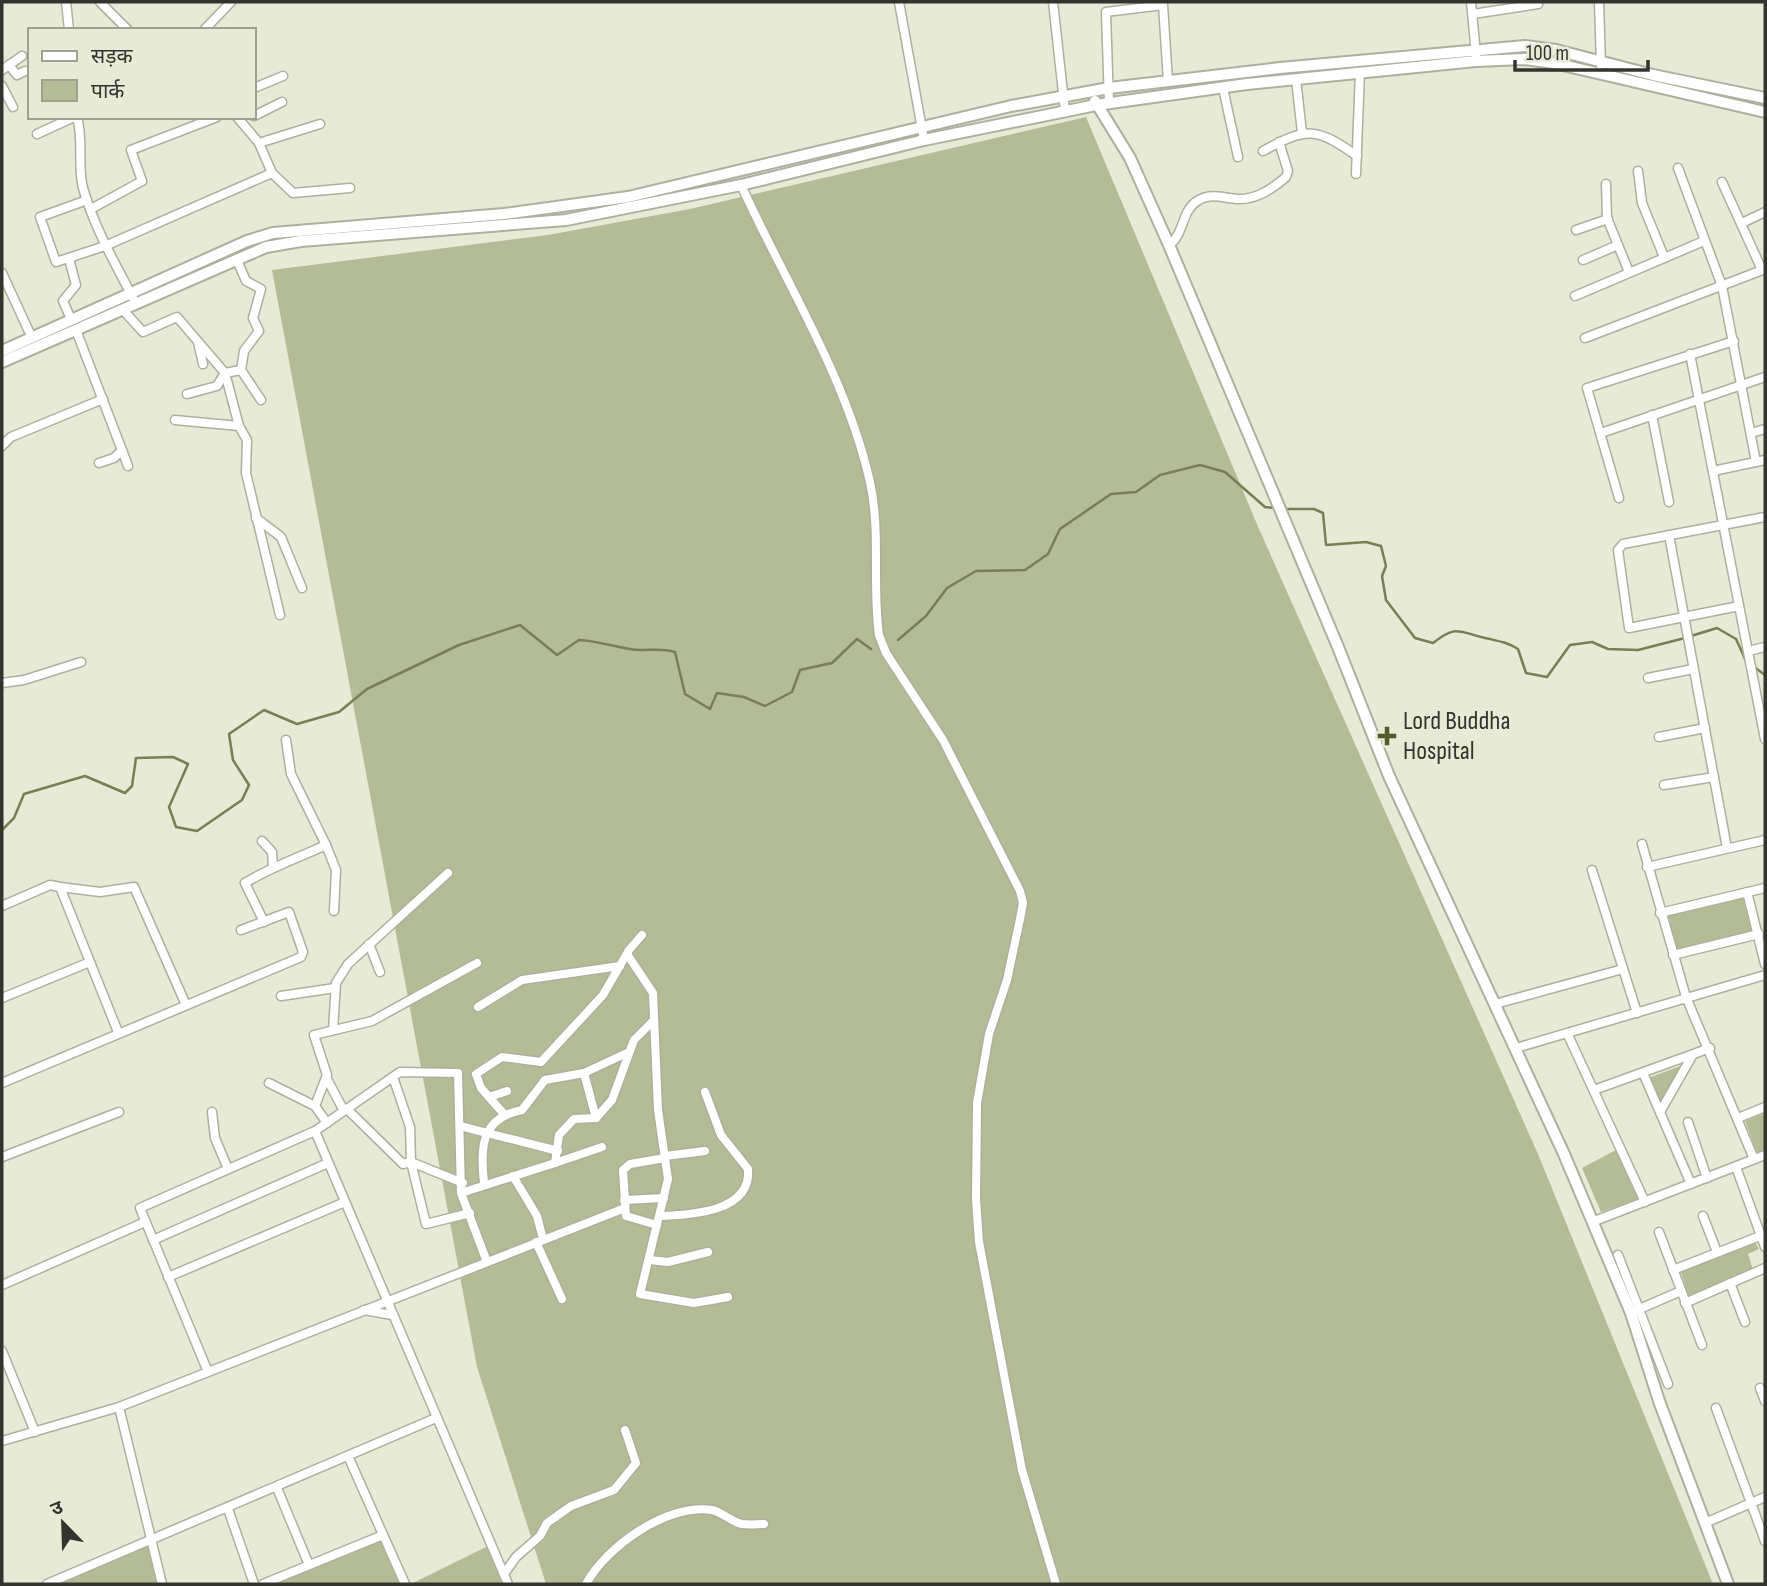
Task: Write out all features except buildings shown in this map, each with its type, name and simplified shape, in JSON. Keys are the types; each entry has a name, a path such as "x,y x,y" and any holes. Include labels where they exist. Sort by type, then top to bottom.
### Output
{"street":[{"path":"66,2 69,28"},
{"path":"100,2 126,28"},
{"path":"206,28 231,2"},
{"path":"899,2 924,140"},
{"path":"1053,2 1065,111"},
{"path":"1471,2 1476,61"},
{"path":"1473,15 1538,4 1537,2"},
{"path":"1599,2 1601,76"},
{"path":"1109,103 1106,12 1163,5 1168,81"},
{"path":"2,362 266,247 301,241 566,220 741,185 924,140 1096,105 1360,72 1475,48 1525,46 1765,98"},
{"path":"22,56 5,68 18,75 25,71"},
{"path":"2,351 247,241 274,233 504,214 628,197 922,128 1109,88 1404,62 1524,59 1554,63 1765,112"},
{"path":"1356,174 1360,72"},
{"path":"256,87 283,76"},
{"path":"1296,79 1302,132"},
{"path":"2,86 13,107"},
{"path":"1223,88 1238,157"},
{"path":"1092,92 1096,105 1130,158 1169,244 1286,521 1389,776 1668,1384"},
{"path":"256,115 282,102"},
{"path":"37,134 71,119"},
{"path":"76,119 81,130 82,186 105,246 136,304"},
{"path":"91,209 142,181 131,150 212,119"},
{"path":"238,120 259,143 272,173 293,193 350,188"},
{"path":"259,143 320,124"},
{"path":"1264,151 1302,132 1325,135 1357,156"},
{"path":"1169,244 1177,238 1188,212 1201,198 1249,198 1259,195 1286,177 1288,171 1279,142"},
{"path":"1678,168 1722,286 1756,462"},
{"path":"1638,171 1642,203 1664,257"},
{"path":"88,200 40,216 56,262 105,246 272,173"},
{"path":"1585,338 1763,269 1722,182"},
{"path":"1606,184 1608,219 1629,272"},
{"path":"741,185 819,338 857,430 875,515 879,635 886,653 943,740 1017,882 1023,903 1007,980 989,1034 977,1104 975,1147 979,1242 1022,1470 1056,1584"},
{"path":"1741,223 1765,212"},
{"path":"1576,230 1608,219"},
{"path":"1575,296 1704,241"},
{"path":"1583,260 1618,245"},
{"path":"69,259 76,285 63,301 71,318"},
{"path":"237,260 246,281 261,289 253,318 259,331 244,351 241,370 261,400"},
{"path":"3,279 32,338"},
{"path":"123,310 143,331 177,317 225,373 239,426 247,440 246,473 279,614"},
{"path":"76,330 128,466"},
{"path":"198,339 203,364"},
{"path":"1619,498 1587,388 1734,341"},
{"path":"1690,354 1752,672 1762,702 1765,738"},
{"path":"187,394 217,386 225,373 241,370"},
{"path":"1601,433 1765,377"},
{"path":"2,446 11,437 103,399"},
{"path":"1652,415 1669,502"},
{"path":"174,420 239,426"},
{"path":"1751,433 1765,429"},
{"path":"99,463 114,458 122,450"},
{"path":"1713,471 1765,460"},
{"path":"256,517 281,537 302,588"},
{"path":"1739,606 1629,628 1618,550 1623,544 1765,517"},
{"path":"1669,535 1727,848"},
{"path":"1749,654 1765,647"},
{"path":"2,683 24,680 81,662"},
{"path":"1648,678 1693,668"},
{"path":"1659,737 1705,728"},
{"path":"286,740 291,774 337,870 334,911"},
{"path":"1664,785 1714,777"},
{"path":"1647,867 1765,840"},
{"path":"262,841 272,852 273,866"},
{"path":"1642,844 1686,997 1710,1048 1754,1160"},
{"path":"264,922 246,883 273,866 283,865 326,845"},
{"path":"1592,870 1637,1013"},
{"path":"333,1030 335,988 348,964 448,873"},
{"path":"2,906 50,885 100,892 134,887 186,1005"},
{"path":"60,887 118,1032"},
{"path":"1660,913 1765,888"},
{"path":"1747,892 1765,964"},
{"path":"2,1083 301,957 303,952 289,912 241,930"},
{"path":"1673,955 1759,934"},
{"path":"208,1372 140,1208 315,1131 400,1072 476,1074 502,1057 541,1062 603,995 627,954 642,935"},
{"path":"369,944 380,972"},
{"path":"627,954 653,993 658,1110 668,1179 640,1294 694,1303 728,1297"},
{"path":"2,998 90,962"},
{"path":"477,963 372,1021 314,1036 327,1079 345,1110 403,1164 411,1162 462,1188 513,1176 602,1147"},
{"path":"478,1007 522,980 620,966"},
{"path":"1495,1004 1623,969"},
{"path":"1516,1048 1568,1035 1765,975"},
{"path":"281,996 335,988"},
{"path":"555,1163 559,1135 574,1119 596,1118 612,1100 636,1038 654,1020"},
{"path":"1568,1035 1644,1202"},
{"path":"1594,1090 1710,1048"},
{"path":"484,1183 481,1152 491,1127 504,1114 522,1110 545,1080 584,1073 629,1052"},
{"path":"1660,1112 1692,1056"},
{"path":"458,1073 462,1188 487,1262"},
{"path":"584,1073 596,1118"},
{"path":"1643,1073 1691,1184"},
{"path":"476,1074 481,1088 504,1114"},
{"path":"393,1077 410,1127 411,1162 426,1224 470,1213"},
{"path":"315,1106 327,1079"},
{"path":"269,1083 315,1106 327,1123"},
{"path":"489,1097 507,1091"},
{"path":"705,1092 721,1135 748,1169 748,1184 738,1196 713,1209 658,1221 628,1218 624,1204 624,1168 665,1157 705,1151"},
{"path":"1738,1118 1765,1107"},
{"path":"2,1157 119,1112"},
{"path":"212,1112 215,1138 228,1169"},
{"path":"1688,1122 1707,1178"},
{"path":"460,1126 558,1151"},
{"path":"315,1131 508,1584"},
{"path":"1592,1222 1765,1155"},
{"path":"153,1240 328,1163"},
{"path":"1736,1167 1765,1247"},
{"path":"513,1176 537,1216 540,1241 562,1300"},
{"path":"2,1441 119,1407 540,1241 624,1204 664,1198"},
{"path":"168,1277 345,1202"},
{"path":"1703,1216 1717,1252"},
{"path":"2,1285 145,1222"},
{"path":"1659,1232 1702,1345"},
{"path":"1673,1270 1760,1236"},
{"path":"649,1260 673,1261 708,1252"},
{"path":"1618,1255 1659,1401 1727,1584"},
{"path":"1685,1303 1765,1268"},
{"path":"1730,1283 1745,1322"},
{"path":"1635,1311 1681,1291"},
{"path":"361,1310 392,1315"},
{"path":"2,1351 35,1432"},
{"path":"1760,1388 1765,1401"},
{"path":"119,1407 162,1584"},
{"path":"1716,1408 1765,1541"},
{"path":"47,1584 436,1418"},
{"path":"503,1574 516,1557 540,1536 547,1523 571,1506 614,1490 636,1463 625,1430"},
{"path":"348,1456 405,1584"},
{"path":"277,1488 309,1565"},
{"path":"1705,1523 1765,1497"},
{"path":"228,1509 254,1584"},
{"path":"586,1584 594,1569 632,1533 683,1512 713,1510 740,1524 764,1524"},
{"path":"263,1584 383,1535"}],"green space":[{"path":"1086,117 1259,529 1538,1154 1713,1584 546,1584 477,1367 272,270 548,235 690,209"},
{"path":"1743,898 1752,932 1678,950 1665,916"},
{"path":"1686,1064 1660,1106 1648,1078"},
{"path":"1765,1113 1765,1151 1757,1153 1745,1121"},
{"path":"1616,1150 1638,1199 1601,1212 1582,1168"},
{"path":"1754,1241 1759,1249 1748,1254 1753,1270 1689,1297 1681,1272"},
{"path":"381,1537 401,1584 275,1584"},
{"path":"148,1546 158,1584 56,1584"},
{"path":"488,1546 504,1584 411,1584"}],"waterway":[{"path":"898,640 926,616 947,588 976,571 1025,570 1048,554 1060,529 1111,494 1136,492 1160,475 1200,465 1225,472 1265,507 1276,508"},
{"path":"1283,509 1314,509 1323,513 1326,545 1366,542 1381,546 1386,566 1382,576 1386,600 1415,638 1433,643 1448,633 1458,631 1502,642 1518,649 1526,673 1547,677 1570,645 1592,642 1608,649 1638,650 1685,638"},
{"path":"2,830 14,818 24,794 85,776 125,793 132,786 136,758 173,757 188,764 169,807 176,827 197,831 242,800 249,785 233,760 229,734 264,710 297,724 339,712 367,689 459,645 520,625 557,655 579,640 636,650 675,652 685,694 710,709 717,693 744,697 765,706 792,692 800,670 832,663 857,639 871,649"},
{"path":"1691,636 1717,628 1736,639 1746,661"},
{"path":"1754,667 1765,675"}],"place":[{"name":"Lord Buddha Hospital","path":"1387,736"}]}
